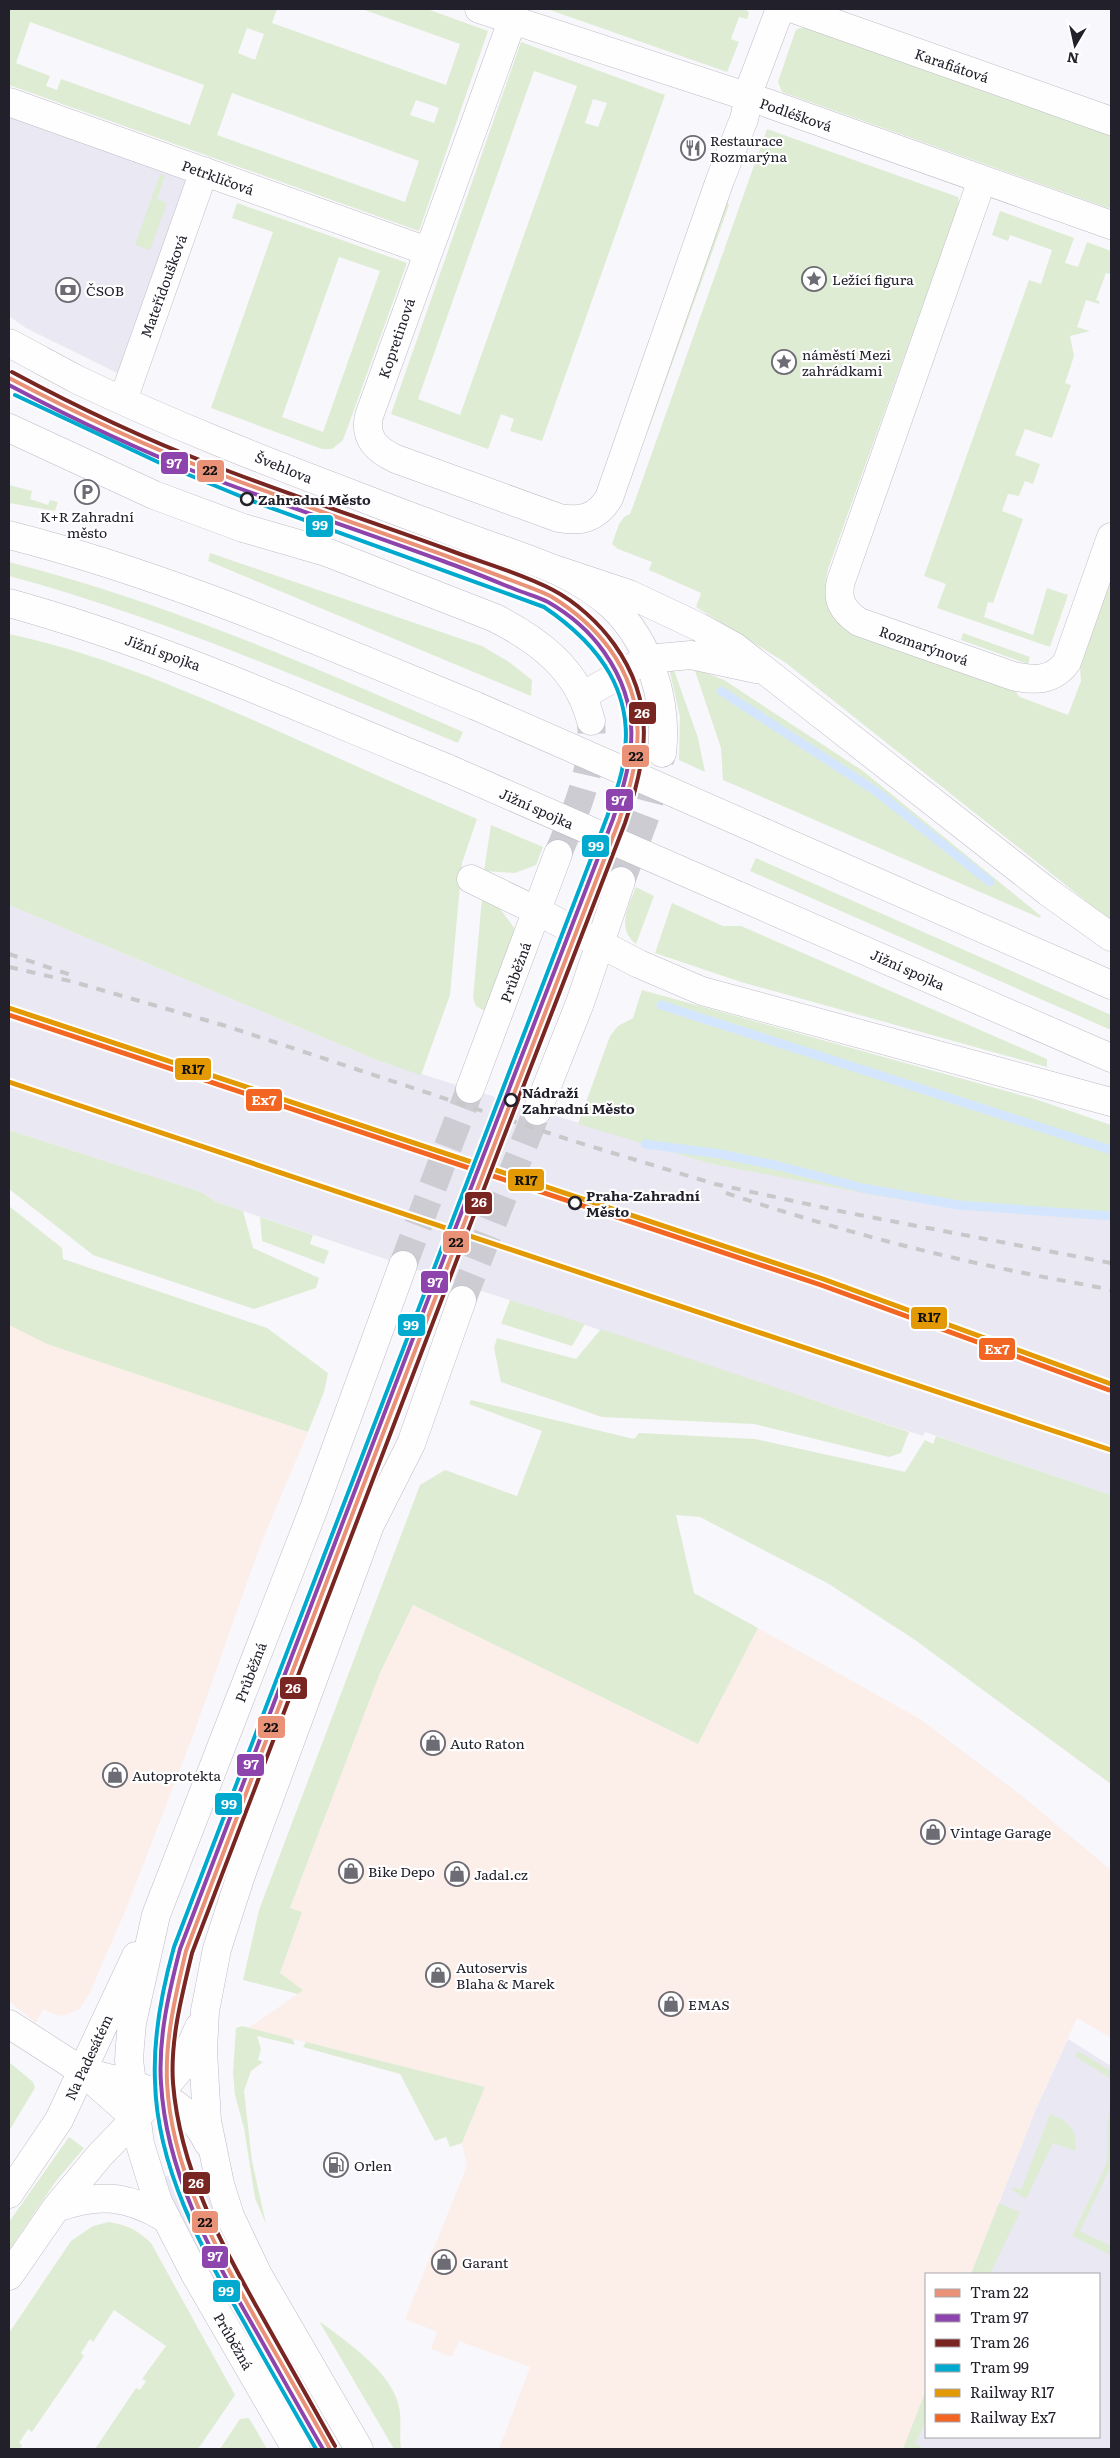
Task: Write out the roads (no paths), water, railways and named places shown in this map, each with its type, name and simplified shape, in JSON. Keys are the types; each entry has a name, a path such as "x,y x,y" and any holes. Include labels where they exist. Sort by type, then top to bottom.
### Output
{"main road":[{"name":"Podléšková","path":"479,9 748,98 1111,225"},
{"path":"748,98 780,9"},
{"name":"Karafiátová","path":"794,9 1111,121"},
{"name":"Kopretinová","path":"512,20 369,416 368,433 373,444 396,459 559,518 584,519 603,508 609,498 720,180 744,119 748,98"},
{"name":"Petrklíčová","path":"9,102 427,251"},
{"name":"Mateřídoušková","path":"123,400 204,171"},
{"name":"Rozmarýnová","path":"982,180 841,580 839,590 842,604 845,611 859,622 1013,676 1032,680 1046,679 1057,673 1067,662 1111,537"},
{"name":"Švehlova","path":"9,343 78,379 198,433 360,497 554,569 586,586 613,607 636,635 648,659"},
{"path":"9,428 154,495 243,528 326,552 494,618 532,639 552,655 569,672 586,709 648,659 691,655 771,672"},
{"path":"9,535 143,574 285,628 476,706 1111,985"},
{"path":"554,569 629,594 699,627 735,647 771,672 1048,892 1111,937"},
{"name":"Jižní spojka","path":"9,602 115,634 187,660 449,769 1111,1058"},
{"path":"648,659 662,712 662,753"},
{"name":"Průběžná","path":"470,1089 558,854"},
{"path":"471,879 664,976 702,990 1111,1102"},
{"path":"538,1111 621,881"},
{"name":"Průběžná","path":"296,2449 165,2218 147,2169 136,2119 129,2060 132,2022 156,1915 314,1508 403,1265"},
{"path":"359,2449 244,2247 220,2184 212,2151 204,2091 202,2051 205,2011 218,1949 241,1874 370,1525 411,1444 462,1300"},
{"name":"Na Padesátém","path":"9,2194 59,2120 156,1915"},
{"path":"9,2276 56,2208 100,2155 136,2119 181,2068 205,2011"},
{"path":"9,2024 82,2071 136,2119"},
{"path":"82,2071 159,2094 175,2103 193,2119 212,2151"},
{"path":"56,2208 91,2198 117,2198 138,2203 165,2218"}],"waterway":[{"path":"721,691 877,792 990,882"},
{"path":"661,1005 1111,1150"},
{"path":"645,1144 720,1154 775,1165 863,1188 958,1205 1111,1216"}],"tunnel":[{"path":"558,854 577,806 587,773 590,756 591,721"},
{"path":"621,881 646,815 662,753"},
{"path":"403,1265 470,1089"},
{"path":"462,1300 537,1111"}],"railway":[{"path":"9,954 74,976"},
{"path":"9,967 74,982 226,1026 570,1140 715,1184 849,1213 1111,1263"},
{"path":"726,1193 838,1228 914,1248 991,1266 1111,1290"}],"tram line":[{"name":"26","path":"12,372 160,444 270,486 515,573 553,590 586,614 614,644 628,666 637,688 642,710 643,754 639,776 625,823 192,1953 175,2034 173,2083 177,2115 193,2176 232,2262 335,2446"},
{"name":"22","path":"9,378 108,427 183,460 269,493 449,557 552,597 583,620 609,648 622,670 631,691 636,712 638,733 636,754 632,776 619,821 455,1244 186,1951 172,2016 167,2082 170,2114 186,2176 211,2235 226,2264 330,2449"},
{"name":"97","path":"9,385 106,434 156,456 265,498 452,564 548,602 579,624 604,652 617,673 625,693 630,714 630,754 613,819 180,1949 165,2015 161,2049 161,2083 171,2148 181,2179 192,2209 220,2267 323,2449"},
{"name":"99","path":"15,395 160,463 252,501 544,607 582,638 597,655 610,674 619,694 624,716 626,739 623,765 612,804 174,1947 162,1996 155,2047 155,2081 158,2114 164,2146 173,2177 198,2237 213,2267 316,2449"}],"rail line":[{"name":"R17","path":"9,1008 823,1279 1111,1384"},
{"name":"Ex7","path":"9,1015 821,1285 1109,1390"},
{"name":"R17","path":"9,1082 1111,1450"}],"place":[{"name":"Restaurace Rozmarýna","path":"693,148"},
{"name":"Ležící figura","path":"814,279"},
{"name":"ČSOB","path":"68,290"},
{"name":"náměstí Mezi zahrádkami","path":"784,362"},
{"name":"K+R Zahradní město","path":"87,492"},
{"name":"Zahradní Město","path":"247,499"},
{"name":"Nádraží Zahradní Město","path":"511,1100"},
{"name":"Praha-Zahradní Město","path":"575,1203"},
{"name":"Auto Raton","path":"433,1743"},
{"name":"Autoprotekta","path":"115,1775"},
{"name":"Vintage Garage","path":"933,1832"},
{"name":"Bike Depo","path":"351,1871"},
{"name":"Jadal.cz","path":"457,1874"},
{"name":"Autoservis Blaha & Marek","path":"438,1975"},
{"name":"EMAS","path":"671,2004"},
{"name":"Orlen","path":"336,2165"},
{"name":"Garant","path":"444,2262"}]}
